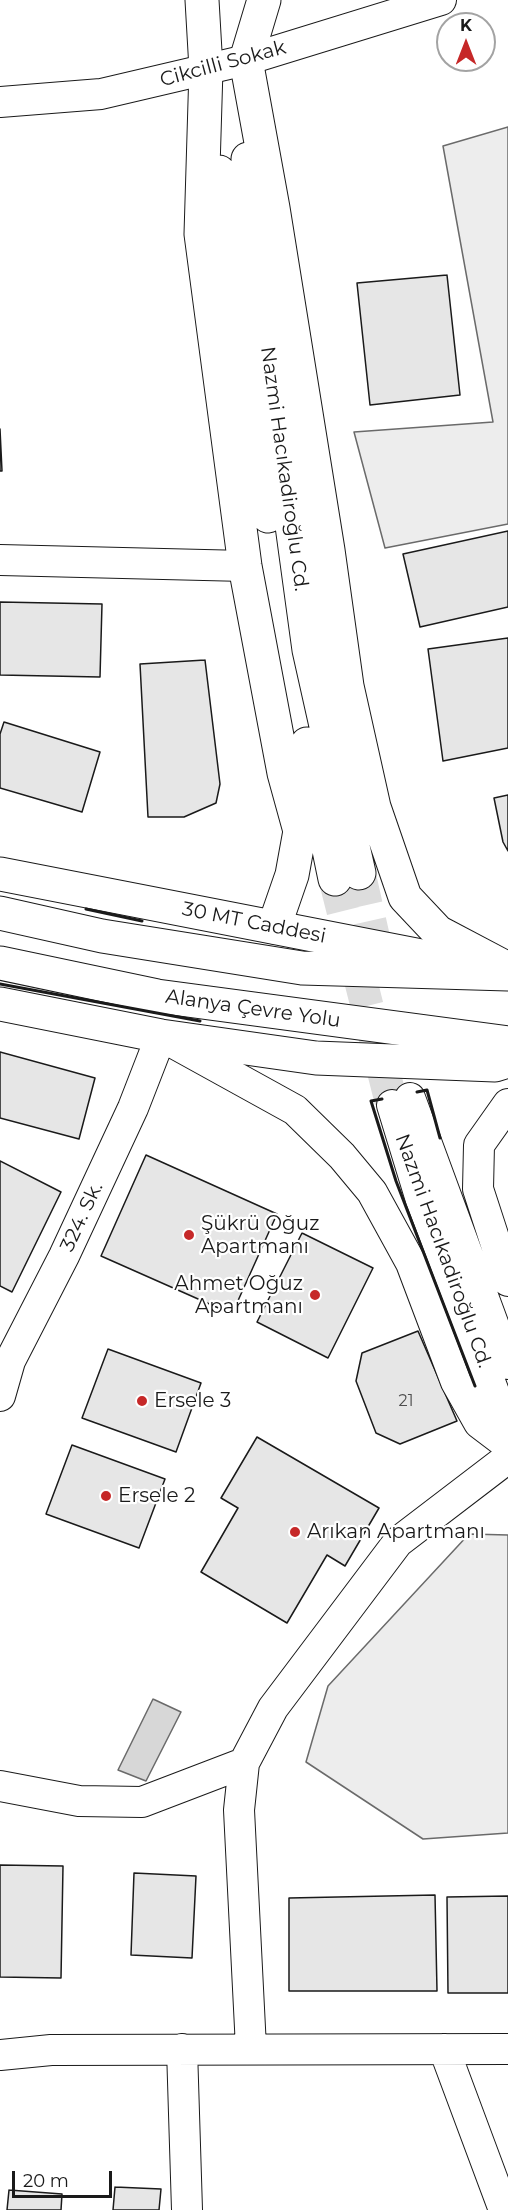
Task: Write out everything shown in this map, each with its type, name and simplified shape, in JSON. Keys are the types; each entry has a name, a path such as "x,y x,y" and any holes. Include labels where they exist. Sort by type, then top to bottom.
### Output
{"main road":[{"path":"202,0 206,69 201,234 245,566 284,773 300,831 292,875 274,927"},
{"path":"264,0 246,60 273,208 325,526 347,686 374,807 405,897 438,932 508,972"},
{"name":"Nazmi Hacıkadiroğlu Cd.","path":"206,69 225,225 290,662 347,876 307,638 250,218 246,60"},
{"name":"30 MT Caddesi","path":"0,874 508,972"},
{"path":"0,913 102,936 302,968 508,972"},
{"name":"Alanya Çevre Yolu","path":"0,963 156,996 314,1019 508,1043"},
{"path":"0,1004 160,1036 316,1058 495,1065 508,1061"}],"street":[{"name":"Cikcilli Sokak","path":"0,102 101,94 246,60 441,0"},
{"path":"0,560 245,566"},
{"path":"160,1036 295,1110 342,1156 372,1192 411,1263 456,1382 478,1423 508,1445"},
{"name":"324. Sk.","path":"0,1396 5,1360 64,1256 128,1119 160,1036"},
{"name":"Nazmi Hacıkadiroğlu Cd.","path":"508,1364 401,1102 420,1200 508,1429"},
{"path":"508,1104 479,1145 478,1189 508,1281"},
{"path":"251,2048 239,1810 244,1763 273,1708 399,1542 508,1458"},
{"path":"0,1786 79,1801 142,1802 244,1763"},
{"path":"182,2049 187,2210"},
{"path":"444,2049 504,2210"},
{"path":"0,2055 51,2050 508,2049"}],"shaded area":[{"path":"508,127 508,524 385,548 354,432 493,422 443,146"},
{"path":"469,1534 508,1535 508,1833 423,1839 306,1762 328,1686"},
{"path":"153,1699 181,1712 146,1781 118,1770"}],"building":[{"path":"447,275 460,395 370,405 357,283"},
{"path":"0,429 2,471 0,471"},
{"path":"508,531 508,607 420,627 403,554"},
{"path":"0,602 102,604 100,677 0,675"},
{"path":"508,638 508,748 443,761 428,649"},
{"path":"205,660 220,784 216,803 184,817 148,817 140,664"},
{"path":"4,722 100,752 82,812 0,788 0,734"},
{"path":"508,795 508,851 503,842 494,798"},
{"path":"0,1052 95,1078 79,1139 0,1118"},
{"name":"Şükrü Oğuz Apartmanı","path":"146,1155 277,1214 232,1314 101,1256"},
{"path":"0,1161 61,1192 12,1292 0,1286"},
{"name":"Ahmet Oğuz Apartmanı","path":"302,1233 373,1268 328,1358 257,1322"},
{"path":"418,1331 457,1421 400,1444 376,1433 356,1381 362,1353"},
{"name":"Ersele 3","path":"108,1349 201,1383 176,1452 82,1418"},
{"name":"Arıkan Apartmanı","path":"257,1437 379,1508 345,1566 327,1555 287,1623 201,1572 238,1508 221,1498"},
{"name":"Ersele 2","path":"72,1445 165,1479 139,1548 46,1514"},
{"path":"0,1865 63,1866 61,1978 0,1977"},
{"path":"134,1873 196,1876 192,1958 131,1955"},
{"path":"435,1895 437,1991 289,1991 289,1898"},
{"path":"508,1896 508,1993 448,1993 447,1897"},
{"path":"115,2187 161,2189 159,2210 113,2210"},
{"path":"9,2190 62,2194 61,2210 7,2210"}],"tunnel":[{"path":"359,873 381,971"},
{"path":"335,879 392,1105"}],"wall":[{"path":"86,909 142,921"},
{"path":"0,984 200,1021"},
{"path":"417,1092 427,1090 440,1138"},
{"path":"382,1099 371,1101 396,1181 475,1386"}],"place":[{"name":"Şükrü Oğuz Apartmanı","path":"189,1235"},
{"name":"Ahmet Oğuz Apartmanı","path":"315,1295"},
{"name":"Ersele 3","path":"142,1401"},
{"name":"Ersele 2","path":"106,1496"},
{"name":"Arıkan Apartmanı","path":"295,1532"}]}
